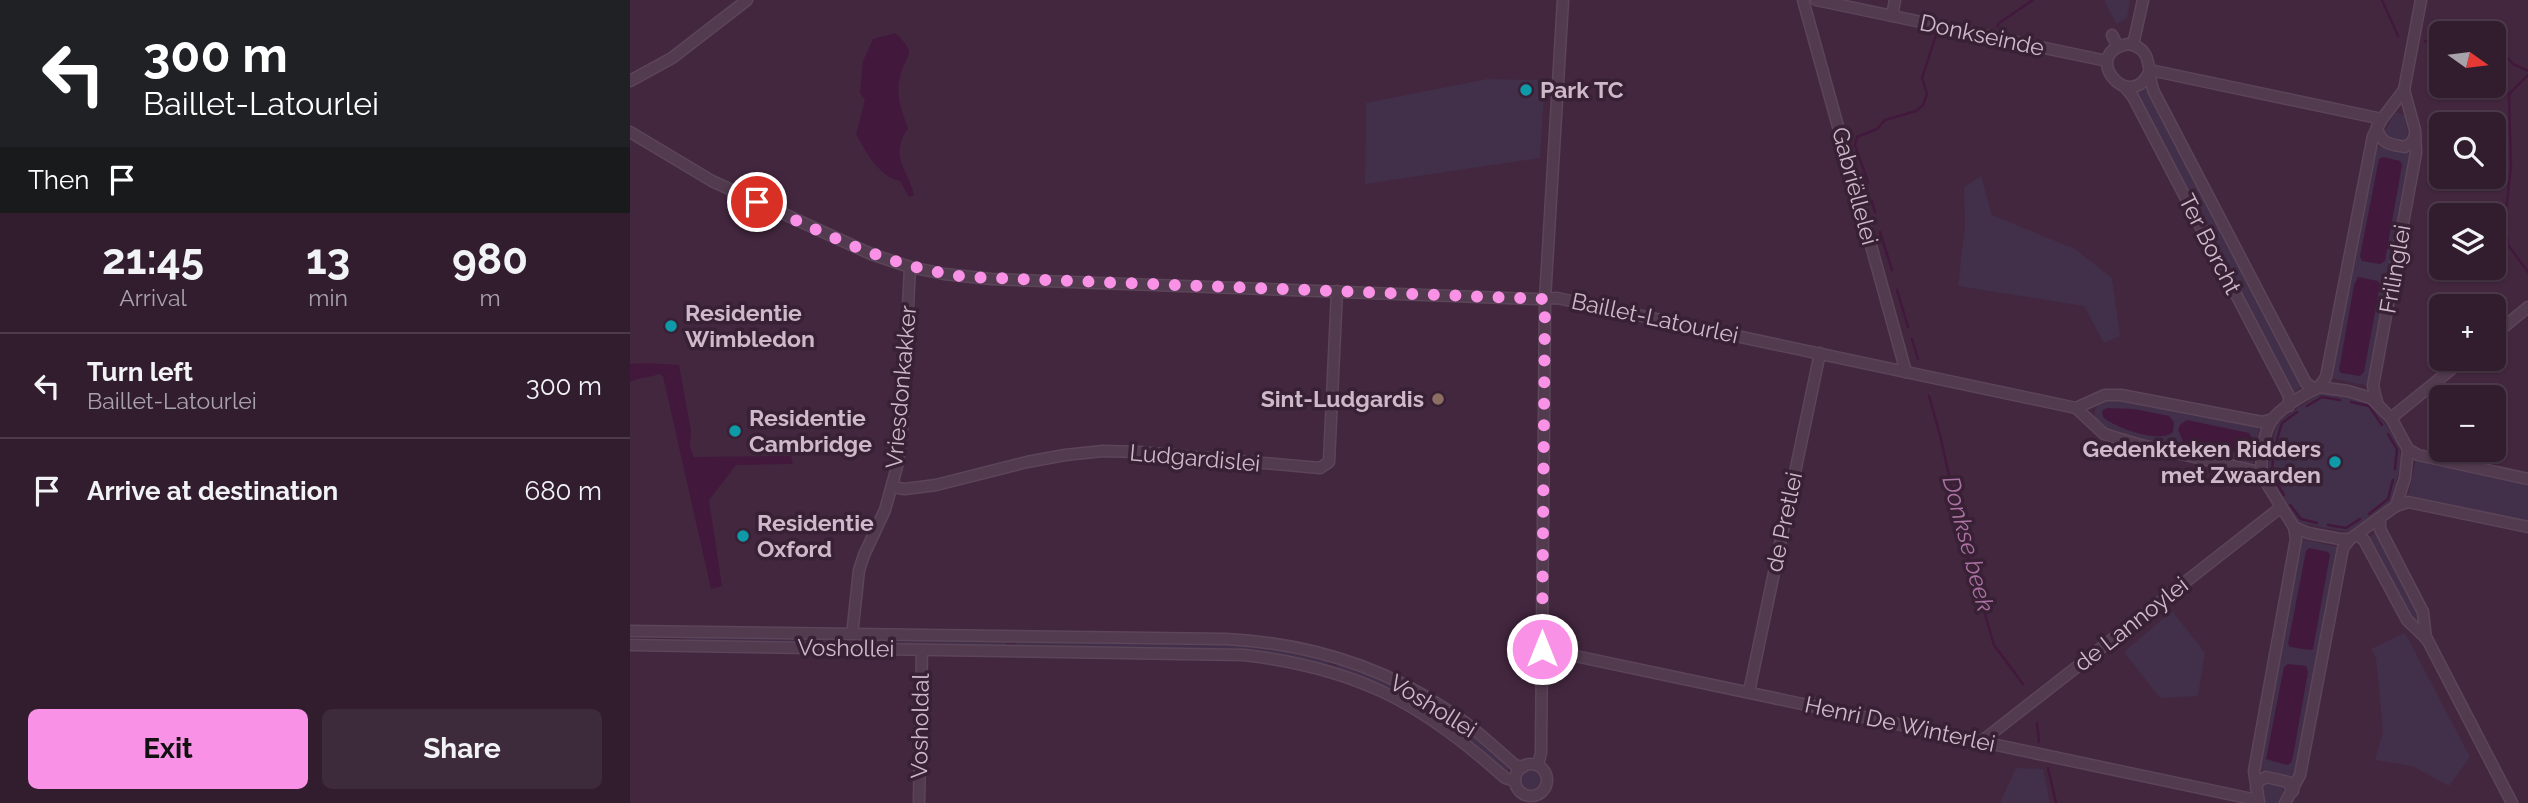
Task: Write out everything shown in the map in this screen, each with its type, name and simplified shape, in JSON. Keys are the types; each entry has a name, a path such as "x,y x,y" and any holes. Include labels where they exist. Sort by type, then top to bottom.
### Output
{"street":[{"path":"630,80 672,58 747,0"},
{"path":"1538,765 1541,754 1545,299 1563,0"},
{"name":"Gabriëllelei","path":"1803,0 1906,372"},
{"name":"Donkseinde","path":"1816,0 2108,61"},
{"path":"1892,16 1895,0"},
{"path":"2133,45 2143,0"},
{"name":"Frilinglei","path":"2377,402 2373,387 2416,153 2415,136 2404,90 2421,0"},
{"path":"2112,35 2118,47"},
{"path":"2133,45 2147,56 2150,70 2145,79 2137,85 2123,86 2110,76 2108,61 2113,50 2133,45"},
{"path":"2150,70 2379,123 2381,139 2386,143 2405,147 2415,136"},
{"name":"Ter Borcht","path":"2150,70 2151,86 2166,117 2306,383 2317,388"},
{"name":"Ter Borcht","path":"2123,86 2133,97 2283,384 2289,398 2288,406"},
{"name":"Frilinglei","path":"2317,388 2326,377 2369,148 2379,123 2404,90"},
{"name":"Baillet-Latourlei","path":"630,132 712,181 842,242 910,267 991,279 1557,298 2076,408"},
{"name":"Vriesdonkakker","path":"853,626 859,570 892,487 902,428 910,267"},
{"name":"Ludgardislei","path":"892,487 905,489 936,485 1065,454 1103,451 1320,468 1329,462 1337,291"},
{"path":"2506,325 2528,307"},
{"name":"de Pretlei","path":"1749,692 1820,353"},
{"path":"2390,418 2449,371"},
{"path":"2258,801 2254,771 2296,539 2294,527 2262,476 2251,470 2104,434 2076,408 2105,395 2121,395 2262,422 2273,419 2317,388 2348,391 2377,402 2408,449 2418,455 2528,479"},
{"path":"2262,476 2264,447 2273,419"},
{"path":"2396,506 2405,478 2408,449"},
{"path":"2285,803 2300,775 2343,548 2353,537 2396,506 2408,502 2528,527"},
{"name":"de Lannoylei","path":"1982,741 2280,508"},
{"path":"2380,520 2380,529 2423,612 2427,639 2512,803"},
{"path":"2294,527 2308,533 2340,539 2353,537 2364,540 2407,620 2427,639"},
{"name":"Voshollei","path":"630,631 1270,642 1335,657 1379,673 1426,697 1480,734 1515,765 1523,766"},
{"path":"682,631 682,646"},
{"path":"1011,636 1011,650"},
{"name":"Voshollei","path":"630,645 1244,655 1276,659 1331,671 1385,692 1422,712 1462,740 1505,778 1515,781"},
{"name":"Henri De Winterlei","path":"1542,649 2258,801"},
{"name":"Vosholdal","path":"919,803 922,650"},
{"path":"1331,671 1335,657"},
{"path":"1538,765 1545,770 1547,777 1541,799 1525,794 1518,789 1515,781 1523,766 1538,765"},
{"path":"2256,789 2259,781 2266,777 2288,782 2293,791"}],"shaded area":[{"path":"2104,0 2130,0 2127,18 2116,24"},
{"path":"895,33 909,50 898,90 908,128 900,147 900,155 914,195 909,197 900,181 892,179 879,169 856,134 865,100 860,93 863,61 873,39"},
{"path":"1487,79 1545,80 1540,158 1365,184 1366,103"},
{"path":"2143,86 2148,88 2303,386 2292,394 2136,94"},
{"path":"2395,113 2405,116 2408,135 2402,143 2390,141 2384,136"},
{"path":"2375,148 2407,152 2411,157 2368,386 2330,378"},
{"path":"2383,157 2400,161 2402,165 2385,261 2380,264 2362,261 2360,256 2379,159"},
{"path":"1981,176 1992,215 2075,249 2112,278 2120,336 2104,343 2084,306 1958,286 1965,225 1964,187"},
{"path":"2358,277 2378,281 2380,285 2364,372 2360,376 2341,373 2339,370 2354,285"},
{"path":"630,364 679,365 691,431 690,447 694,457 791,456 793,464 736,465 709,500 722,586 711,589 663,376 659,374 630,382"},
{"path":"2321,392 2370,402 2399,444 2401,460 2394,495 2389,504 2348,532 2299,523 2271,482 2268,465 2275,429 2281,420"},
{"path":"2107,399 2141,402 2260,425 2253,464 2141,442 2104,430 2094,416 2096,407"},
{"path":"2107,408 2134,409 2169,416 2174,422 2173,432 2158,436 2127,430 2103,417 2102,411"},
{"path":"2187,420 2249,433 2252,446 2241,454 2183,442 2178,429"},
{"path":"2416,459 2528,481 2528,524 2508,520 2506,517 2481,512 2478,514 2408,498"},
{"path":"2377,531 2421,614 2418,623 2413,623 2367,539"},
{"path":"2301,539 2339,547 2295,774 2281,777 2266,773 2258,767"},
{"path":"2309,548 2328,552 2330,555 2313,649 2310,650 2290,647 2288,644 2306,551"},
{"path":"2172,611 2205,653 2198,696 2160,698 2124,652"},
{"path":"2405,633 2470,757 2449,786 2412,766 2375,760 2383,732 2376,658 2371,649"},
{"path":"686,635 846,637 846,645 686,642"},
{"path":"868,637 1007,641 1005,646 867,646"},
{"path":"1016,640 1249,643 1277,647 1330,661 1325,666 1275,655 1017,648"},
{"path":"1338,663 1387,682 1450,718 1510,765 1507,774 1449,726 1408,702 1339,670 1336,667"},
{"path":"2288,664 2306,666 2308,672 2293,756 2291,763 2287,765 2266,759 2284,667"},
{"path":"1531,768 1539,772 1543,780 1539,788 1531,792 1523,788 1519,780 1523,772"},
{"path":"2016,768 2043,769 2050,803 2000,803"},
{"path":"2267,782 2283,786 2284,792 2279,803 2264,803 2262,787"}],"waterway":[{"name":"Donkse beek","path":"1997,27 2033,0"},
{"path":"2382,0 2398,36"},
{"name":"Donkse beek","path":"1868,182 1855,145 1857,137 1877,129 1885,120 1916,111 1923,105 1927,94 1922,78 1936,35 1969,41"},
{"path":"2425,41 2429,42"},
{"name":"Donkse beek","path":"1978,43 1993,46"},
{"path":"2506,56 2513,64 2528,71"},
{"path":"2528,75 2509,94 2511,166 2505,219 2508,245 2528,272"},
{"name":"Donkse beek","path":"1872,201 1875,212"},
{"name":"Donkse beek","path":"1880,232 1892,270"},
{"name":"Donkse beek","path":"1897,290 1908,327"},
{"name":"Donkse beek","path":"1912,339 1918,359"},
{"name":"Donkse beek","path":"1929,396 1963,538 1994,645 2023,684"},
{"path":"2307,406 2322,397 2340,400"},
{"path":"2351,402 2369,406 2382,425"},
{"path":"2275,446 2282,423 2297,412"},
{"path":"2388,434 2397,449 2395,469"},
{"path":"2273,457 2272,475 2284,495"},
{"path":"2369,514 2388,499 2393,480"},
{"path":"2290,505 2301,519 2317,523"},
{"path":"2328,525 2346,528 2360,519"},
{"name":"Donkse beek","path":"2037,723 2039,742"},
{"name":"Donkse beek","path":"2048,768 2056,803"}],"place":[{"name":"Park TC","path":"1526,90"},
{"name":"Residentie Wimbledon","path":"671,326"},
{"name":"Sint-Ludgardis","path":"1438,399"},
{"name":"Residentie Cambridge","path":"735,431"},
{"name":"Gedenkteken Ridders met Zwaarden","path":"2335,462"},
{"name":"Residentie Oxford","path":"743,536"}],"route":[{"path":"757,202 871,254 910,267 967,277 1545,299 1542,649"}]}
